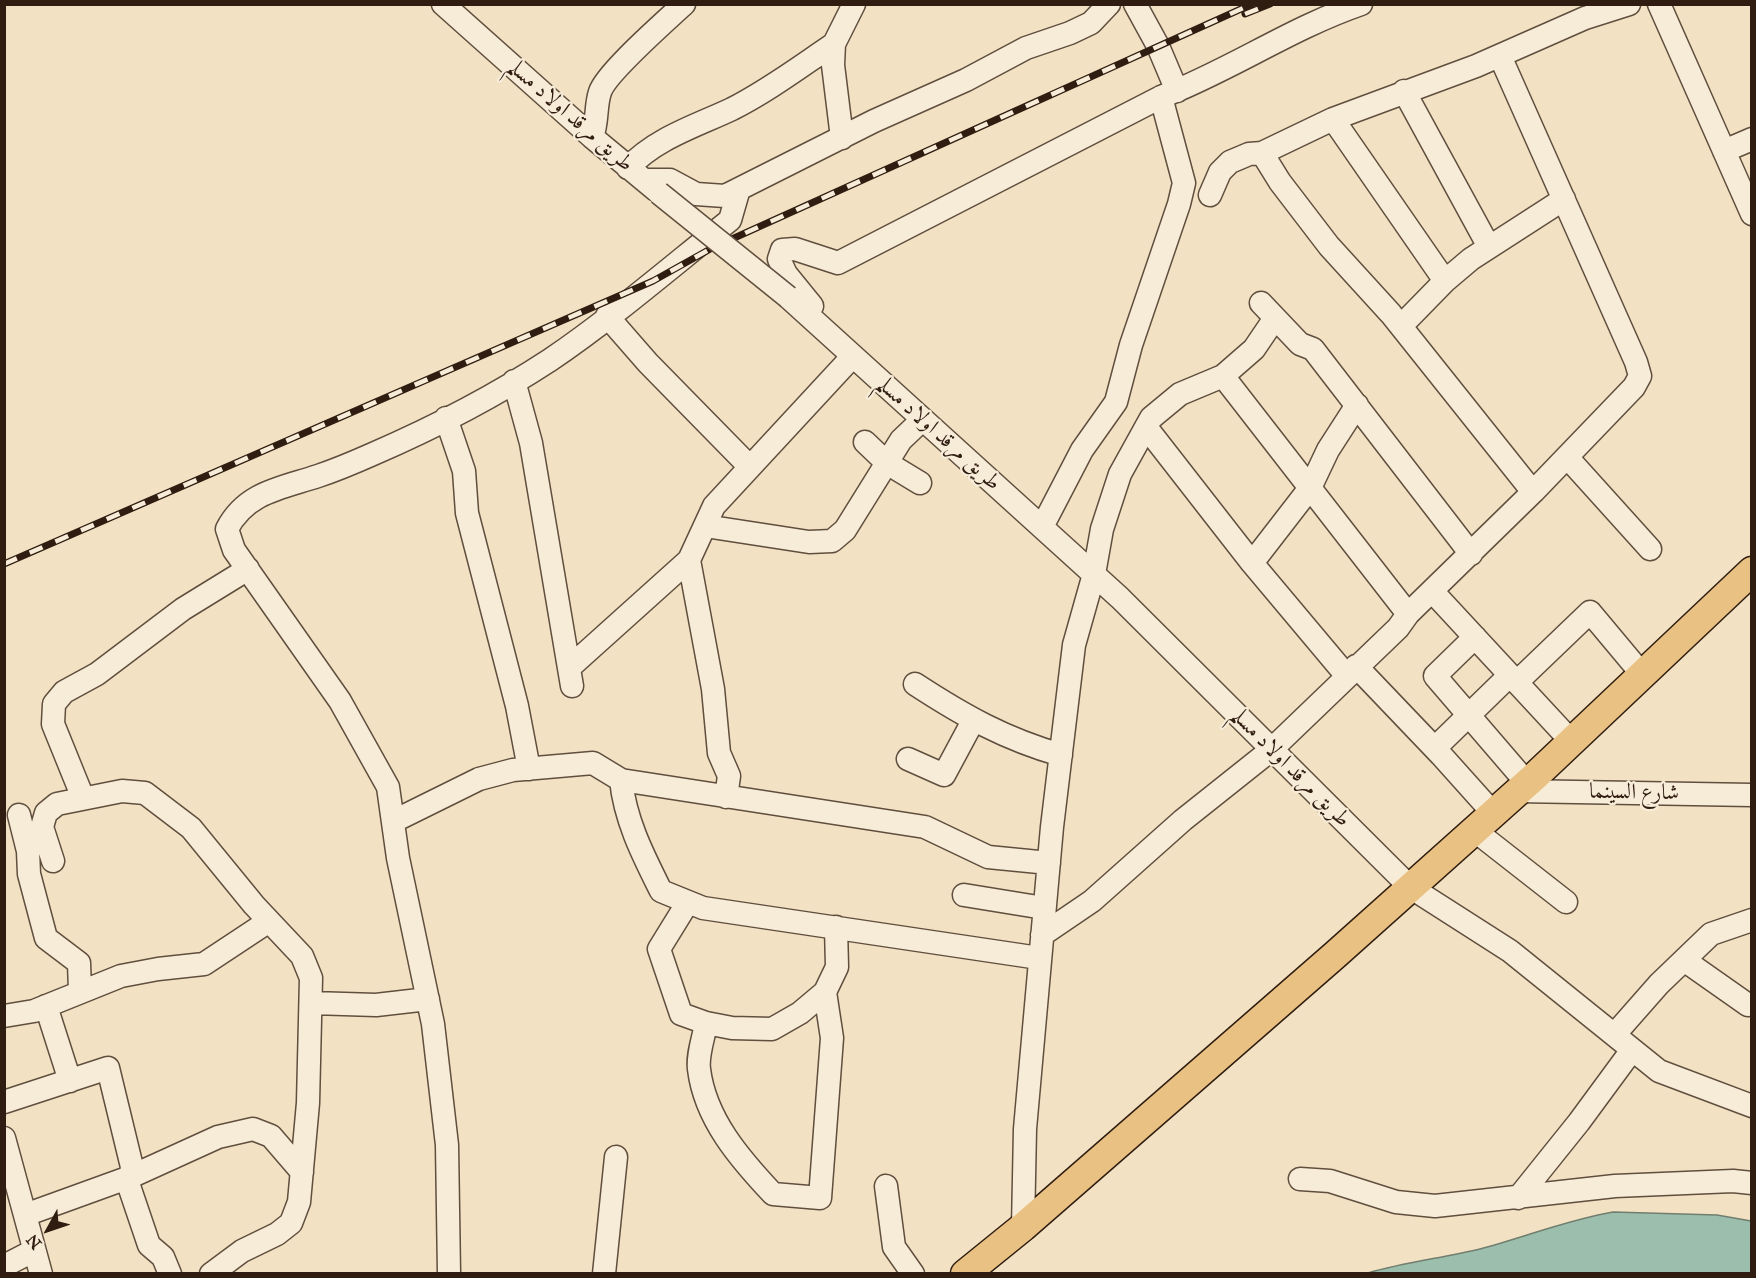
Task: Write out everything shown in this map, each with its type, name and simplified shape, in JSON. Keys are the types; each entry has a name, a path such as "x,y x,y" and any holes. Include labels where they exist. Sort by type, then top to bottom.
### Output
{"main road":[{"path":"965,1274 1023,1227 1483,822 1572,742 1641,673 1752,571"}],"street":[{"name":"طريق مرقد اولاد مسلم","path":"443,4 592,137 788,297 1094,574 1410,887 1510,951 1659,1071 1752,1106"},
{"path":"592,137 596,126 600,89 638,46 684,4"},
{"path":"842,138 833,65 834,44 854,4"},
{"path":"834,44 779,81 733,108 643,152 644,180 670,180 696,194 725,196 966,80 1026,48 1091,23 1109,4"},
{"path":"1042,527 1082,450 1116,402 1131,345 1184,183 1169,94 1154,38 1135,4"},
{"path":"827,334 813,307 786,274 779,259 782,250 795,249 838,263 1169,94 1207,79 1332,14 1361,4"},
{"path":"1209,195 1220,172 1230,162 1249,154 1262,153 1333,119 1500,56 1585,18 1629,4"},
{"path":"1659,4 1752,214"},
{"path":"1042,935 1092,901 1183,820 1271,750 1398,628 1408,614 1533,492 1634,387 1640,376 1636,362 1500,56"},
{"path":"1404,91 1489,247"},
{"path":"1333,119 1445,281"},
{"path":"1724,151 1752,139"},
{"path":"1262,153 1280,182 1329,246 1401,326 1533,492"},
{"path":"449,1274 447,1145 428,999 398,858 388,788 345,711 234,550 227,529 234,516 250,501 275,488 318,476 374,453 446,418 550,359 730,220 739,189"},
{"path":"1401,326 1445,281 1489,247 1564,200"},
{"path":"1023,1227 1025,1129 1039,958 1074,645 1094,574 1102,529 1117,483 1151,418 1180,394 1223,376 1254,349 1268,310 1300,344 1313,349 1471,554"},
{"path":"606,316 648,363 750,467"},
{"path":"514,381 531,443 571,677 689,560 714,506 852,357"},
{"path":"1223,376 1408,614"},
{"path":"1252,563 1310,488 1328,450 1357,405"},
{"path":"446,418 464,471 467,513 517,706 529,769"},
{"path":"705,526 809,542 832,541 845,530 902,440 922,420"},
{"path":"1146,427 1252,563 1351,671 1435,748 1483,822 1566,902"},
{"path":"865,442 887,464 920,483"},
{"path":"1567,457 1650,549"},
{"path":"689,560 713,689 718,753 729,776 726,797"},
{"path":"83,798 53,724 54,704 64,692 97,674 183,609 248,569"},
{"path":"1432,591 1572,742"},
{"path":"1435,748 1469,715 1590,612 1641,673"},
{"path":"1474,637 1435,676 1469,715 1522,787"},
{"path":"915,684 973,721 1021,744 1061,755"},
{"path":"908,759 944,775 973,721"},
{"path":"394,821 479,779 529,769 593,763 621,780 925,826 988,856 1049,863"},
{"path":"621,780 623,806 661,891 703,908 1039,958"},
{"name":"شارع السينما","path":"1522,787 1752,795"},
{"path":"80,991 79,963 46,938 29,874 28,851 12,817 57,804 122,791 145,794 191,828 269,921 302,956 311,978 312,1003 299,1202 291,1223 277,1234 242,1251 211,1274"},
{"path":"53,861 42,827 46,813 57,804"},
{"path":"964,895 1044,908"},
{"path":"688,902 659,949 681,1014 706,1023 732,1028 772,1029 800,1013 825,992 837,967 836,927"},
{"path":"1615,1034 1711,934 1752,920"},
{"path":"4,1016 46,1006 121,976 204,964 269,921"},
{"path":"1684,960 1748,1005"},
{"path":"706,1023 698,1067 707,1104 738,1156 773,1194 820,1198 832,1038 825,992"},
{"path":"312,1003 376,1005 428,999"},
{"path":"46,1006 70,1081"},
{"path":"1518,1198 1580,1122 1632,1050"},
{"path":"4,1102 108,1068 132,1167 129,1186 149,1245 164,1257 170,1274"},
{"path":"25,1215 130,1177 218,1137 253,1130 271,1136 302,1172"},
{"path":"4,1138 41,1274"},
{"path":"604,1274 616,1157"},
{"path":"1300,1179 1330,1181 1396,1202 1435,1206 1615,1186 1733,1181 1752,1183"},
{"path":"886,1186 894,1247 913,1274"},
{"path":"4,1266 33,1251"}],"shaded area":[{"path":"1613,1212 1717,1215 1751,1221 1751,1273 1368,1273 1480,1249 1563,1224"}],"railway":[{"path":"4,564 653,281 712,248 1252,4"},
{"path":"1245,14 1270,4"}]}
